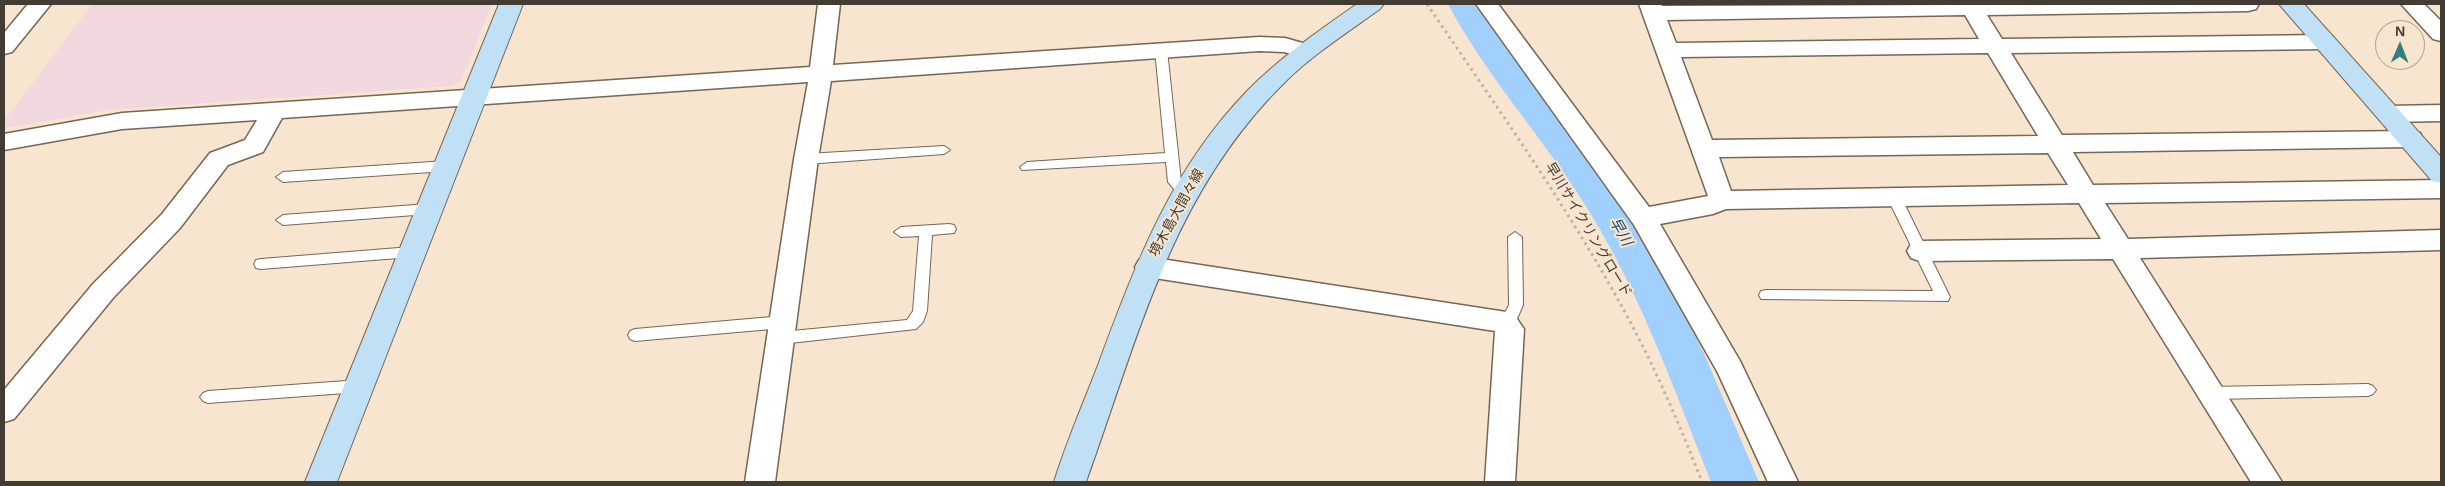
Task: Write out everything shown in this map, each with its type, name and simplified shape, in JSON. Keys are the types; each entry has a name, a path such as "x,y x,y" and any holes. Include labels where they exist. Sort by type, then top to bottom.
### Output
{"street":[{"path":"4,47 40,4"},
{"path":"321,482 511,4"},
{"path":"760,482 830,4"},
{"name":"境木島大間々線","path":"1070,482 1148,267 1161,235 1185,193 1208,158 1236,122 1270,84 1305,51 1372,4"},
{"path":"1487,4 1643,218 1730,369 1783,482"},
{"path":"1722,200 1652,8 2248,4"},
{"path":"2291,4 2441,174"},
{"path":"2412,4 2441,34"},
{"path":"1970,6 2054,144 2266,482"},
{"path":"1666,50 2325,42"},
{"path":"4,142 122,120 1259,44 1286,45 1305,51"},
{"path":"4,410 103,291 171,221 219,159 254,146 274,111"},
{"path":"2388,114 2441,113"},
{"path":"1703,149 2411,140"},
{"path":"1643,218 1713,205 1722,200 2441,189"},
{"path":"1920,252 2120,249 2441,240"},
{"path":"1148,267 1503,321 1510,329 1500,482"}],"lane":[{"path":"1161,50 1176,182 1185,193"},
{"path":"806,160 944,150"},
{"path":"1027,167 1172,157"},
{"path":"283,177 446,166"},
{"path":"1766,295 1942,297 1894,197"},
{"path":"284,220 428,209"},
{"path":"901,232 949,229"},
{"path":"635,335 911,325 918,318 920,311 926,230"},
{"path":"1503,321 1512,315 1516,305 1515,237"},
{"path":"261,264 411,252"},
{"path":"208,397 360,386"},
{"path":"2211,393 2368,390"}],"path":[{"name":"早川サイクリングロード","path":"1427,4 1547,181 1636,333 1675,413 1702,482"}],"shaded area":[{"path":"92,4 492,4 461,80 451,86 107,110 6,128 4,121"}],"waterway":[{"name":"早川","path":"1465,4 1520,89 1593,185 1649,281 1683,356 1735,482"}]}
